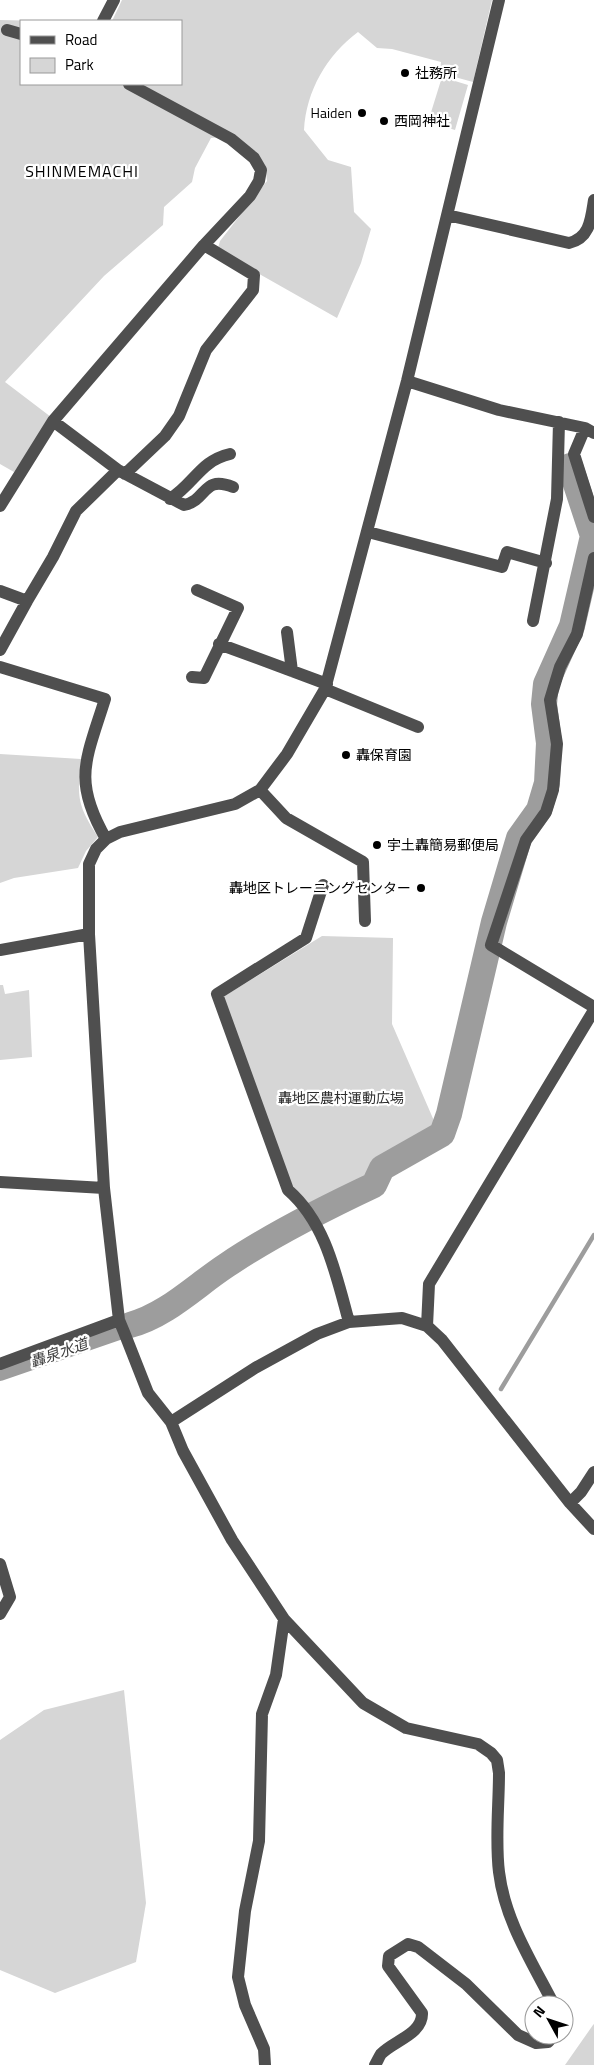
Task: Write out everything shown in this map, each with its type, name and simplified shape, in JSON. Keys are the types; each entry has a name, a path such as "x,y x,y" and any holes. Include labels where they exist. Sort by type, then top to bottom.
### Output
{"street":[{"path":"104,20 114,0"},
{"path":"499,0 407,381 326,686 287,754 260,790 235,804 120,832 106,840 96,850 89,864 89,934 104,1188 119,1320 148,1393 171,1422 183,1451 232,1540 284,1619 363,1703 406,1728 478,1744 491,1752 496,1760 498,1773 499,1871 506,1908 523,1948 549,1995"},
{"path":"7,30 20,34"},
{"path":"0,506 53,421 204,245 250,196 260,181 261,170 254,158 231,139 130,85"},
{"path":"447,215 569,243 578,241 586,233 594,200"},
{"path":"0,650 54,557 76,511 165,436 180,416 206,350 253,290 254,275 204,245"},
{"path":"407,381 499,410 559,422 590,431 574,454 594,516"},
{"path":"53,421 122,472 184,505 193,503 210,485 221,482 233,487"},
{"path":"533,621 546,563 557,499 559,422"},
{"path":"170,499 183,491 204,466 215,457 230,454"},
{"path":"368,532 502,567 507,552 546,563"},
{"path":"427,1326 429,1284 594,1009 491,945 526,840 546,812 553,790 557,744 550,700 560,667 577,634 594,558"},
{"path":"192,677 204,678 238,608 198,590"},
{"path":"0,591 27,601"},
{"path":"287,632 292,670"},
{"path":"219,644 292,670 418,727"},
{"path":"0,667 105,699 86,761 85,790 92,814 106,840"},
{"path":"260,790 286,818 363,862 365,921"},
{"path":"323,884 306,938 217,994 288,1190 303,1203 312,1217 331,1257 349,1322"},
{"path":"0,950 89,934"},
{"path":"0,1182 104,1188"},
{"path":"171,1422 263,1364 317,1334 349,1322 402,1318 427,1326 442,1340 570,1503 594,1529"},
{"path":"0,1364 119,1320"},
{"path":"570,1503 581,1492 594,1472"},
{"path":"0,1564 3,1582 10,1597 0,1614"},
{"path":"265,2065 264,2049 244,2005 238,1977 245,1911 258,1841 262,1714 276,1675 284,1619"},
{"path":"375,2065 381,2054 418,2027 422,2019 422,2013 388,1966 389,1956 408,1944 418,1947 466,1984 518,2035 524,2038"}],"green space":[{"path":"122,0 492,0 473,82 440,73 441,62 392,49 377,48 358,32 337,52 320,75 309,101 304,130 328,160 351,167 354,212 371,229 361,263 337,318 224,254 218,248 220,241 267,181 265,165 234,136 211,138 195,168 192,182 164,207 163,225 104,276 5,382 51,417 14,472 0,464 0,20 20,20 20,85 182,85 182,20 112,20"},
{"path":"442,77 468,85 455,130 428,122"},
{"path":"0,754 81,759 80,800 86,817 98,837 86,851 78,868 14,878 0,883"},
{"name":"轟地区農村運動広場","path":"322,936 393,938 392,1024 438,1130 369,1170 373,1181 311,1209 292,1189 223,997"},
{"path":"0,985 3,985 5,994 29,990 32,1057 0,1060"},
{"path":"124,1690 146,1903 136,1962 55,1993 0,1970 0,1740 44,1710"},
{"path":"593,2025 594,2065 565,2065"}],"waterway":[{"path":"130,1325 169,1307 215,1273 280,1232 374,1185 382,1168 442,1134 449,1114 494,922 519,838 539,810 547,783 549,743 544,704 546,684 572,626 593,536 570,466"},
{"path":"501,1389 594,1235"},
{"name":"轟泉水道","path":"0,1373 119,1332"}],"place":[{"name":"社務所","path":"405,73"},
{"name":"Haiden","path":"362,113"},
{"name":"西岡神社","path":"384,121"},
{"name":"轟保育園","path":"346,755"},
{"name":"宇土轟簡易郵便局","path":"377,845"},
{"name":"轟地区トレーニングセンター","path":"421,888"}],"district":[{"name":"SHINMEMACHI","path":"82,171"}]}
